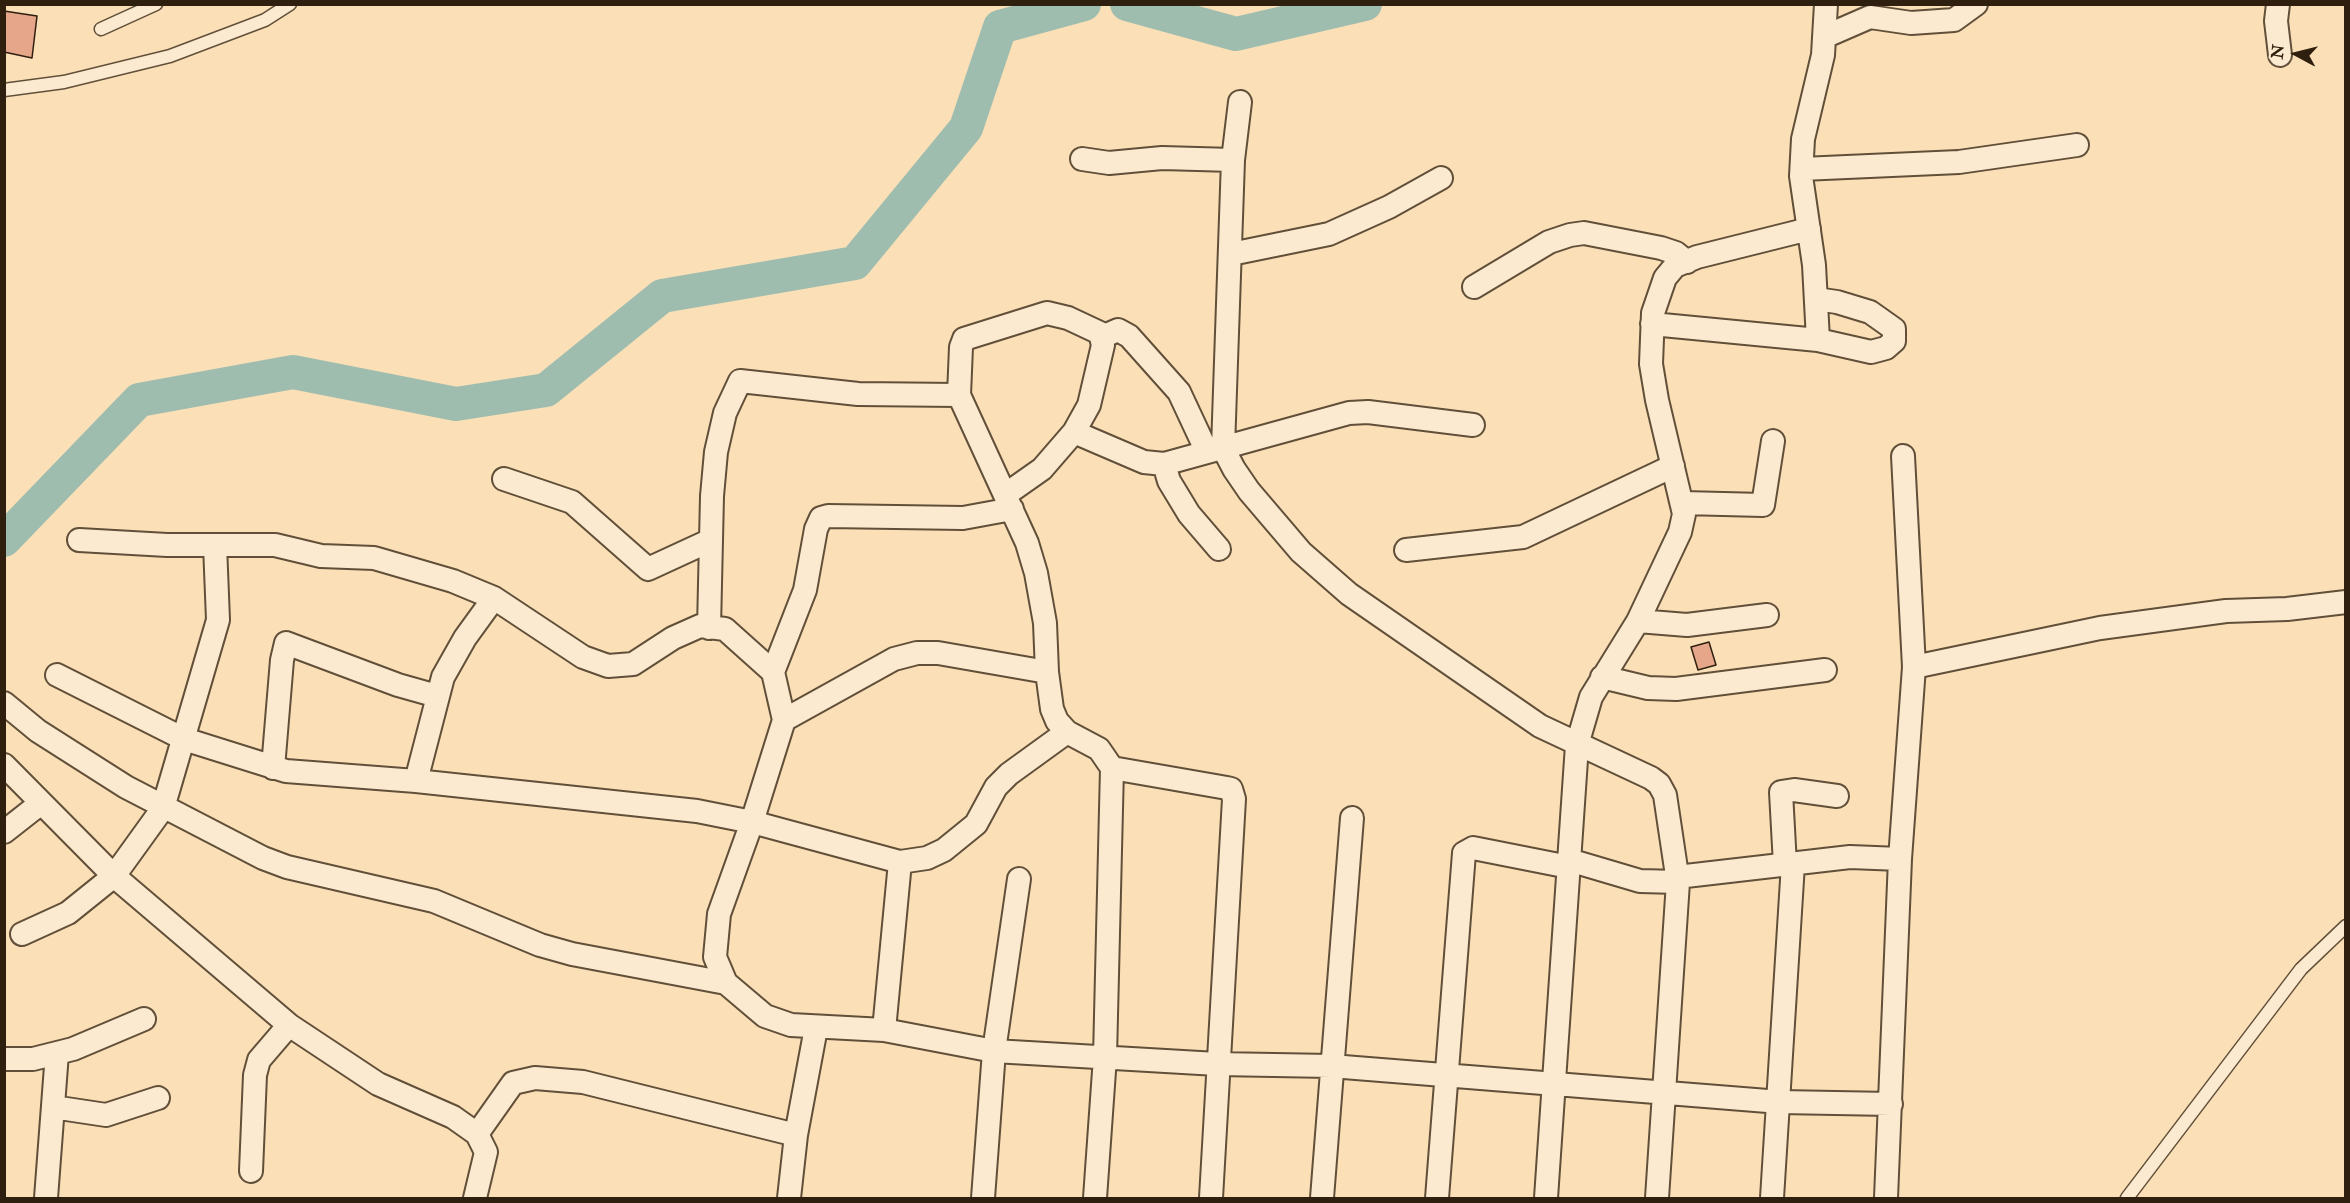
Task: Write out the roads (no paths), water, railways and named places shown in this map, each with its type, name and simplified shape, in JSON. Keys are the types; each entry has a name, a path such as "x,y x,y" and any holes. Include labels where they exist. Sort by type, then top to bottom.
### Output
{"street":[{"path":"1818,340 1816,299 1802,169 1803,139 1823,55 1826,4"},
{"path":"1824,37 1870,17 1911,23 1954,20 1976,4"},
{"path":"2278,4 2276,21 2280,55"},
{"path":"1215,450 1231,254 1233,160 1240,102"},
{"path":"1802,169 1959,162 2078,145"},
{"path":"1082,159 1109,163 1162,158 1233,160"},
{"path":"1231,254 1329,234 1389,207 1442,178"},
{"path":"1546,1198 1577,745 1586,707 1602,677 1638,621 1680,532 1684,514 1656,400 1651,364 1652,324 1665,278 1675,266 1809,229"},
{"path":"1474,287 1549,242 1584,233 1676,252 1687,262"},
{"path":"1652,324 1818,340 1871,352 1886,348 1894,341 1894,329 1870,312 1837,302 1816,299"},
{"path":"1095,1198 1105,1057 1112,768 1099,749 1067,732 1057,721 1047,672 1045,623 1036,573 1008,502 959,395 960,347 964,339 1047,313 1076,321 1102,337"},
{"path":"1102,337 1118,330 1129,336 1179,392 1215,450 1301,552 1326,576 1400,631 1458,667 1500,700 1540,726 1659,784 1668,811 1677,879 1657,1198"},
{"path":"1102,337 1103,345 1089,405 1074,432 1042,469 1008,502 963,518 828,516 821,518 816,529 805,590 773,672 784,720 752,822 719,914 716,957 726,982 765,1016 791,1025 884,1030 994,1051 1217,1064 1331,1066 1554,1086 1780,1102 1891,1104"},
{"path":"709,628 712,496 719,439 725,413 740,381 858,394 959,395"},
{"path":"1074,432 1144,462 1164,464 1349,413 1368,412 1473,425"},
{"path":"1683,503 1763,505 1773,441"},
{"path":"1886,1198 1900,859 1914,667 1903,456"},
{"path":"1164,464 1169,481 1189,514 1219,549"},
{"path":"1406,549 1523,537 1673,466"},
{"path":"504,479 572,502 648,569 711,540"},
{"path":"79,540 275,545 321,556 374,558 453,581 494,598 583,657 608,666 633,664 673,638 700,627 725,629 773,672"},
{"path":"22,934 68,913 114,876 163,808 218,620 215,545"},
{"path":"416,781 443,677 465,638 494,598"},
{"path":"1914,667 2091,629 2226,611 2287,609 2346,602"},
{"path":"1638,621 1687,625 1767,615"},
{"path":"273,768 282,660 286,643 398,685 437,696"},
{"path":"784,720 894,659 917,653 938,653 1047,672"},
{"path":"1602,677 1648,688 1676,689 1825,670"},
{"path":"57,675 184,739 273,768 302,773 416,781 674,808 752,822 900,862 927,858 944,849 976,824 996,788 1008,774 1067,732"},
{"path":"4,703 38,731 84,762 163,808 263,858 287,867 434,901 540,945 572,954 726,982"},
{"path":"4,765 114,876 290,1025 378,1084 453,1117 477,1134 486,1152 475,1198"},
{"path":"1112,768 1231,789 1234,799 1211,1198"},
{"path":"1772,1198 1780,1102 1789,865 1781,792 1794,790 1837,796"},
{"path":"4,832 41,803"},
{"path":"1322,1198 1352,819"},
{"path":"1437,1198 1464,853 1473,848 1569,863 1640,881 1677,879 1850,857 1900,859"},
{"path":"884,1030 900,862"},
{"path":"983,1198 994,1051 1019,879"},
{"path":"4,1059 33,1059 57,1053 144,1019"},
{"path":"251,1171 255,1075 259,1060 290,1025"},
{"path":"789,1198 796,1135 816,1028"},
{"path":"46,1198 57,1053"},
{"path":"477,1134 513,1083 535,1078 583,1082 796,1135"},
{"path":"53,1107 106,1115 158,1098"}],"lane":[{"path":"101,29 156,4"},
{"path":"4,90 64,82 170,56 265,20 290,4"},
{"path":"2127,1198 2301,969 2346,926"}],"waterway":[{"path":"4,540 139,400 293,372 456,404 546,390 662,296 855,263 966,128 1000,27 1084,4"},
{"path":"1127,4 1236,34 1365,4"}]}
